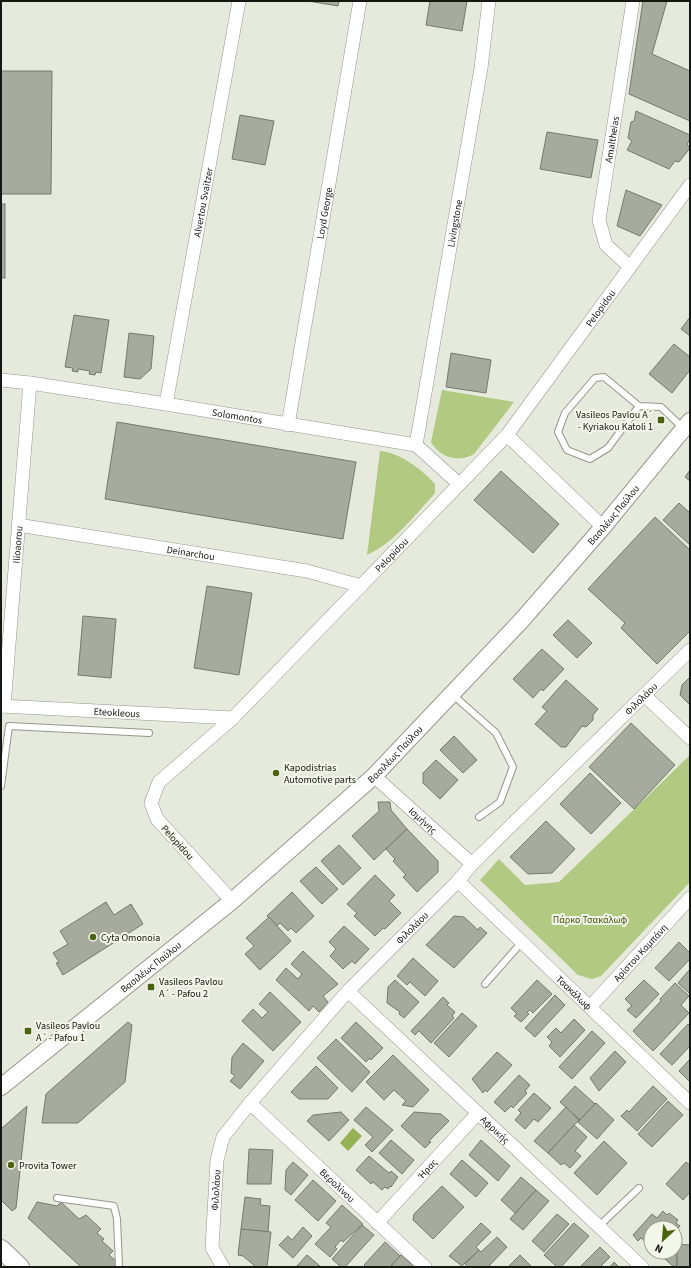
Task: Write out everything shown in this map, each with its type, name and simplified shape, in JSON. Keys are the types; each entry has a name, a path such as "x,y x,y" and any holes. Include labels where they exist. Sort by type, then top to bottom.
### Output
{"main road":[{"path":"1,1249 20,1267"}],"street":[{"name":"Alvertou Svaitzer","path":"166,404 239,1"},
{"name":"Loyd George","path":"288,425 360,1"},
{"name":"Livingstone","path":"416,445 481,68 489,1"},
{"name":"Amaltheias","path":"630,267 606,246 599,220 633,1"},
{"name":"Pelopidou","path":"232,901 157,819 151,803 159,782 233,718 507,435 690,185"},
{"name":"Solomontos","path":"1,380 30,383 166,404 416,445"},
{"name":"Ilioaorou","path":"3,706 30,383"},
{"name":"Βασιλέως Παύλου","path":"1,1088 232,901 374,776 521,621 603,527 688,425"},
{"path":"507,435 603,527"},
{"path":"416,445 459,484"},
{"name":"Deinarchou","path":"18,525 307,571 361,586"},
{"name":"Φιλολάου","path":"223,1267 212,1248 217,1160 223,1137 250,1103 348,991 458,881 472,864 690,650"},
{"path":"644,695 690,738"},
{"name":"Eteokleous","path":"3,706 233,718"},
{"name":"Ισμήνης","path":"374,776 472,864"},
{"name":"Τσακάλωφ","path":"458,881 690,1103"},
{"name":"Αρίστου Καμπάνη","path":"590,1007 687,906"},
{"name":"Αφρικής","path":"348,991 477,1114 642,1267"},
{"name":"Βερολίνου","path":"250,1103 425,1267"},
{"name":"Ήρας","path":"377,1223 477,1114"}],"lane":[{"path":"639,406 608,448 590,459 567,450 558,432 565,414 595,378 604,378 639,406 661,407 688,425"},
{"path":"452,694 496,734 513,767 500,802 479,816"},
{"path":"1,786 9,726 149,733"},
{"path":"485,984 522,942"},
{"path":"599,1226 639,1188"},
{"path":"57,1198 114,1206 117,1219 119,1267"}],"green space":[{"path":"442,390 514,402 474,454 462,458 450,457 439,452 431,442"},
{"path":"380,451 388,452 403,458 417,467 435,484 435,493 396,535 377,550 367,555"},
{"name":"Πάρκο Τσακάλωφ","path":"690,755 690,882 601,976 592,979 578,975 480,880 499,859 525,885 559,882"}],"shaded area":[{"path":"353,1128 362,1136 348,1151 340,1143"}],"building":[{"path":"308,1 339,1 338,6"},
{"path":"430,1 467,1 462,31 426,25"},
{"path":"643,1 667,1 652,54 690,71 690,121 629,94"},
{"path":"1,71 52,71 51,194 1,194"},
{"path":"636,111 690,135 690,139 687,144 690,148 679,162 675,161 669,169 627,150 632,141 628,138 631,122 634,121"},
{"path":"240,115 274,121 265,165 232,159"},
{"path":"547,132 598,140 591,178 540,169"},
{"path":"626,190 662,205 640,236 617,226"},
{"path":"1,204 5,204 5,278 1,278"},
{"path":"74,315 109,320 101,373 96,372 95,375 89,374 90,371 78,369 78,372 72,371 73,368 65,367"},
{"path":"690,317 690,336 681,329"},
{"path":"129,333 154,336 151,369 140,379 124,377"},
{"path":"674,344 690,357 690,370 672,393 649,374"},
{"path":"451,353 491,360 486,393 446,387"},
{"path":"117,422 356,462 343,539 105,499"},
{"path":"690,470 690,481 685,477"},
{"path":"501,471 559,524 533,553 474,500"},
{"path":"679,503 690,513 690,545 663,520"},
{"path":"655,517 690,550 690,631 657,664 621,628 625,623 588,589"},
{"path":"207,586 252,593 239,675 194,668"},
{"path":"83,616 116,619 111,678 78,675"},
{"path":"568,620 592,643 577,658 553,635"},
{"path":"542,649 564,669 543,691 541,689 533,698 513,679"},
{"path":"690,677 690,705 680,695 682,685"},
{"path":"566,680 598,709 593,715 593,720 586,727 582,726 566,747 561,747 535,724 547,711 542,707"},
{"path":"631,723 675,765 634,809 589,767"},
{"path":"454,736 477,760 463,773 440,750"},
{"path":"436,760 458,780 440,799 423,783 423,773"},
{"path":"590,773 621,803 591,834 560,804"},
{"path":"378,802 390,802 391,810 407,829 374,860 352,836 379,811"},
{"path":"546,821 575,849 552,873 528,874 510,857"},
{"path":"407,829 438,861 438,872 417,892 403,877 406,875 393,861 395,859 386,849"},
{"path":"339,845 361,868 343,885 321,861"},
{"path":"316,867 338,889 322,904 300,881"},
{"path":"375,875 395,895 389,901 401,913 385,929 383,928 375,936 354,916 357,913 347,904"},
{"path":"292,892 314,916 296,933 291,928 288,931 280,923 277,926 267,916"},
{"name":"Cyta Omonoia","path":"106,902 114,915 131,904 143,924 63,975 56,963 59,962 53,953 68,944 60,931"},
{"path":"454,916 464,917 478,930 480,927 487,933 454,968 426,945"},
{"path":"269,917 291,941 260,970 245,954 254,946 246,938"},
{"path":"344,926 369,949 355,964 352,961 343,969 330,956 336,949 329,942"},
{"path":"679,942 690,953 690,959 669,981 655,968"},
{"path":"303,951 338,984 323,996 328,1002 319,1012 313,1006 309,1011 276,980 286,968 298,979 302,974 291,964"},
{"path":"413,958 438,981 425,996 410,982 407,985 397,976"},
{"path":"690,969 690,994 678,983"},
{"path":"395,980 419,1002 404,1018 399,1014 400,1012 387,1003 388,987"},
{"path":"537,980 552,994 533,1013 530,1010 527,1012 529,1014 521,1022 514,1016 517,1014 511,1008"},
{"path":"644,980 659,994 636,1018 627,1010 632,1006 625,999"},
{"path":"675,983 689,996 681,1005 689,1013 653,1051 633,1031 661,1001 660,999"},
{"path":"270,992 301,1022 273,1051 242,1021 253,1009 262,1018 268,1012 259,1004"},
{"path":"555,995 565,1005 535,1037 525,1028"},
{"path":"443,997 449,1003 447,1005 455,1012 452,1016 454,1018 431,1043 419,1031 415,1035 411,1031"},
{"path":"462,1013 477,1026 449,1057 434,1043"},
{"path":"574,1019 585,1030 560,1057 549,1046 552,1042 547,1037 556,1028 561,1033"},
{"path":"128,1022 132,1025 125,1082 78,1123 42,1123 46,1094"},
{"path":"356,1022 383,1048 371,1060 370,1058 366,1062 341,1038"},
{"path":"688,1024 690,1026 690,1046 672,1065 660,1054"},
{"path":"592,1031 605,1043 572,1079 559,1067"},
{"path":"336,1039 370,1072 352,1092 317,1058"},
{"path":"243,1043 264,1061 240,1089 230,1081 235,1076 231,1073 232,1057"},
{"path":"615,1051 626,1062 599,1091 590,1078"},
{"path":"497,1052 512,1065 487,1092 485,1090 483,1093 472,1079"},
{"path":"393,1055 429,1090 413,1107 402,1105 406,1101 394,1090 384,1100 366,1082"},
{"path":"690,1059 690,1082 679,1071"},
{"path":"316,1066 338,1088 328,1099 299,1099 291,1092"},
{"path":"519,1075 530,1085 525,1091 527,1093 513,1108 511,1106 505,1112 494,1102"},
{"path":"575,1086 595,1104 580,1120 560,1102"},
{"path":"653,1086 667,1099 637,1131 621,1116 627,1110 629,1112"},
{"path":"534,1093 551,1108 538,1122 534,1119 525,1129 515,1120 521,1113 518,1110"},
{"path":"668,1101 683,1115 652,1147 638,1134"},
{"path":"596,1103 614,1120 597,1139 578,1122"},
{"name":"Provita Tower","path":"27,1106 16,1208 12,1211 1,1200 1,1129"},
{"path":"366,1107 393,1130 372,1152 365,1145 373,1137 354,1120"},
{"path":"566,1107 579,1120 548,1153 534,1141"},
{"path":"341,1112 349,1120 329,1141 307,1121 313,1115"},
{"path":"414,1112 441,1114 449,1121 429,1141 431,1142 425,1148 401,1126"},
{"path":"574,1125 587,1137 575,1151 581,1156 570,1168 564,1163 561,1165 548,1153"},
{"path":"391,1140 414,1160 402,1174 379,1153"},
{"path":"481,1140 510,1166 498,1181 469,1155"},
{"path":"604,1141 627,1163 597,1195 574,1173"},
{"path":"249,1149 273,1150 271,1184 247,1184"},
{"path":"369,1156 389,1173 391,1171 398,1177 388,1189 385,1187 382,1190 373,1182 371,1184 356,1170"},
{"path":"462,1160 488,1183 476,1197 450,1174"},
{"path":"293,1162 308,1175 291,1195 285,1190 286,1170"},
{"path":"686,1162 690,1165 690,1192 683,1200 666,1184"},
{"path":"521,1177 536,1190 515,1213 501,1200"},
{"path":"313,1180 336,1201 318,1221 295,1200"},
{"path":"442,1186 464,1207 433,1239 413,1220 414,1214"},
{"path":"536,1190 549,1201 523,1230 510,1219"},
{"path":"245,1197 261,1199 260,1205 270,1206 268,1232 241,1229"},
{"path":"37,1202 57,1206 61,1202 79,1219 86,1215 101,1229 97,1233 104,1239 102,1241 113,1251 109,1255 116,1261 115,1267 81,1267 28,1218"},
{"path":"342,1205 363,1224 343,1242 341,1240 335,1247 337,1249 330,1257 315,1244 331,1227 326,1223"},
{"path":"663,1211 667,1215 669,1213 678,1220 647,1220 652,1214 657,1218"},
{"path":"557,1214 569,1224 544,1252 532,1241"},
{"path":"481,1223 491,1232 476,1247 479,1250 462,1266 449,1256"},
{"path":"574,1223 589,1236 561,1267 557,1267 544,1255"},
{"path":"643,1224 643,1240 641,1238 638,1241 633,1235"},
{"path":"362,1225 374,1235 345,1267 341,1267 332,1259"},
{"path":"303,1227 312,1236 293,1258 279,1245 288,1236 292,1240"},
{"path":"241,1229 271,1232 267,1267 256,1267 243,1256 238,1255"},
{"path":"497,1237 507,1247 488,1267 468,1267 465,1264 479,1250 481,1252"},
{"path":"385,1242 400,1256 390,1267 366,1267 364,1265"},
{"path":"683,1244 690,1245 690,1267 677,1267 677,1260 683,1260"},
{"path":"600,1247 610,1257 600,1267 580,1267"},
{"path":"307,1255 321,1267 296,1267"},
{"path":"401,1255 415,1267 390,1267"},
{"path":"520,1255 532,1267 508,1267"},
{"path":"666,1260 677,1260 677,1264 674,1267"},
{"path":"614,1262 619,1267 610,1267"}],"place":[{"name":"Vasileos Pavlou A´ - Kyriakou Katoli 1","path":"661,420"},
{"name":"Kapodistrias Automotive parts","path":"276,773"},
{"name":"Cyta Omonoia","path":"93,937"},
{"name":"Vasileos Pavlou A´ - Pafou 2","path":"151,987"},
{"name":"Vasileos Pavlou A´ - Pafou 1","path":"28,1031"},
{"name":"Provita Tower","path":"11,1165"}]}
